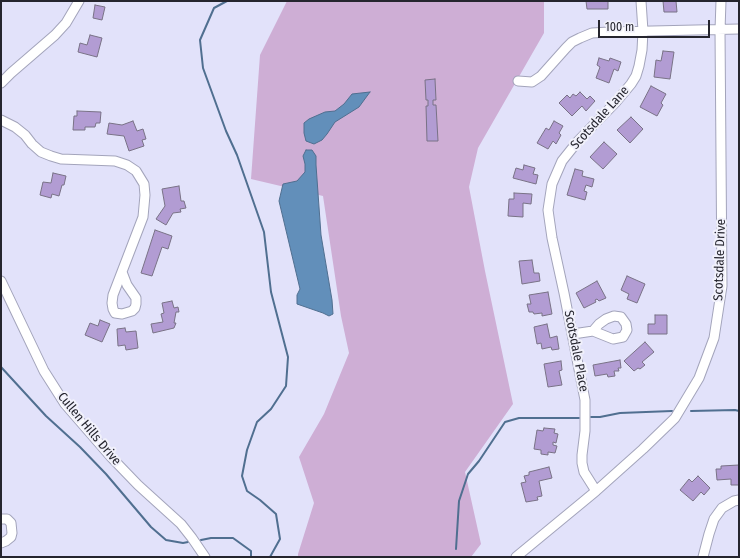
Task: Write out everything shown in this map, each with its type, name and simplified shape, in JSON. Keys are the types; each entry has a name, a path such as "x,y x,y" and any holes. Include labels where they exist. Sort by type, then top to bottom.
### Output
{"street":[{"path":"1,83 55,35 66,23 79,1"},
{"name":"Scotsdale Drive","path":"516,557 596,491 675,418 699,378 714,338 722,286 721,1"},
{"name":"Scotsdale Lane","path":"549,208 552,184 562,161 578,141 615,103 636,76 641,58 643,31 640,2"},
{"path":"518,81 532,82 542,76 566,48 580,38 592,33 739,30"},
{"path":"1,120 15,127 41,152 51,156 61,159 115,162 127,165 136,171 144,184 145,206 143,217 122,272"},
{"name":"Scotsdale Place","path":"549,208 552,238 586,400 582,463 584,472 596,491"},
{"name":"Cullen Hills Drive","path":"1,281 44,371 65,404 111,457 138,485 181,524 192,538 201,555"},
{"path":"573,334 593,331"},
{"path":"703,557 714,519 722,508 734,501 739,500"},
{"path":"1,519 7,519 11,523 12,532 11,537 1,543"}],"shaded area":[{"path":"287,1 544,1 544,33 478,148 469,187 513,404 465,472 481,544 471,557 298,557 314,503 299,457 324,414 349,353 341,316 323,196 251,179 260,55"}],"water":[{"path":"370,92 359,107 335,122 322,140 314,144 306,141 304,123 309,119 325,112 335,111 344,104 352,94"},
{"path":"306,150 312,150 316,156 321,235 332,300 333,314 329,316 297,304 297,295 300,289 279,201 283,184 297,181 305,172 303,156"}],"building":[{"path":"586,1 608,1 608,9 587,9"},
{"path":"663,1 676,1 677,12 664,12"},
{"path":"95,5 105,7 102,20 93,18"},
{"path":"90,35 102,38 97,57 78,52 80,43 87,45"},
{"path":"663,51 674,52 670,79 654,77 656,60 661,61"},
{"path":"599,58 609,61 610,58 621,62 618,71 614,69 609,83 596,78 600,67 597,65"},
{"path":"435,79 436,100 433,100 433,105 436,105 438,141 427,141 426,106 428,106 428,100 426,100 425,80"},
{"path":"651,86 666,94 661,103 663,105 657,116 640,107"},
{"path":"580,92 587,99 590,96 595,101 586,111 582,106 572,116 559,103 567,95 570,98 573,94 576,96"},
{"path":"77,111 101,112 100,123 96,123 95,127 85,127 85,130 73,130 74,116 77,116"},
{"path":"631,117 643,129 630,143 617,130"},
{"path":"133,121 137,131 143,129 146,139 142,140 144,146 129,151 124,136 107,134 109,123 122,125"},
{"path":"554,121 563,126 559,133 561,135 556,144 553,141 548,149 537,143 546,128 549,130"},
{"path":"604,142 617,154 603,169 590,157"},
{"path":"524,165 535,168 533,174 538,175 536,184 513,178 516,168 523,170"},
{"path":"575,169 583,171 582,176 594,179 592,187 586,185 584,191 587,192 585,200 567,195"},
{"path":"53,173 66,176 59,196 52,194 51,198 40,195 43,182 51,183"},
{"path":"179,186 181,201 184,201 186,208 180,209 181,212 173,213 166,225 156,219 165,206 162,189"},
{"path":"514,193 532,194 531,204 523,203 523,217 508,216 509,199 514,199"},
{"path":"155,230 172,236 168,249 162,247 152,276 141,273"},
{"path":"532,260 534,273 539,273 540,281 522,284 519,261"},
{"path":"627,276 645,284 637,303 627,299 629,294 621,290"},
{"path":"597,281 606,298 599,301 597,299 595,300 596,302 584,308 576,293"},
{"path":"548,292 552,314 542,316 542,313 534,314 533,312 529,312 527,304 531,304 529,295"},
{"path":"172,301 174,308 178,307 179,312 176,312 174,323 176,323 174,328 153,333 151,324 163,322 161,314 164,313 162,303"},
{"path":"655,315 667,315 667,334 648,334 648,324 655,324"},
{"path":"100,320 110,324 102,342 85,335 90,323 98,326"},
{"path":"547,324 550,338 557,336 559,349 552,350 551,347 542,349 541,343 537,344 534,327"},
{"path":"125,328 126,332 136,331 138,348 126,350 125,345 118,346 117,329"},
{"path":"645,342 654,352 642,362 645,365 634,371 624,361"},
{"path":"620,360 621,368 618,368 619,371 614,371 615,376 608,377 607,374 595,376 593,365"},
{"path":"561,361 562,370 559,371 562,385 548,387 544,364"},
{"path":"544,428 555,429 554,433 558,434 556,443 553,442 553,445 557,446 555,453 548,452 548,455 541,454 541,450 534,449 537,430 543,431"},
{"path":"739,465 739,485 731,485 731,479 717,480 716,469 721,469 721,466"},
{"path":"549,467 552,478 539,481 542,496 537,497 538,500 526,502 521,483 526,482 524,476 529,475 529,472"},
{"path":"698,476 710,488 704,495 701,492 693,501 680,490 689,479 692,482"}],"waterway":[{"path":"227,1 214,8 200,40 203,68 226,131 237,155 264,232 271,292 288,357 286,386 271,409 257,422 247,450 242,476 247,491 276,514 280,539 270,557"},
{"path":"1,367 46,416 80,447 106,474 151,527 166,540 183,543 188,542"},
{"path":"591,417 600,417 620,413 672,411"},
{"path":"691,411 739,411"},
{"path":"456,549 459,501 468,474 479,461 505,422 519,418 579,418"},
{"path":"201,540 211,538 233,538 251,551 251,557"}]}
